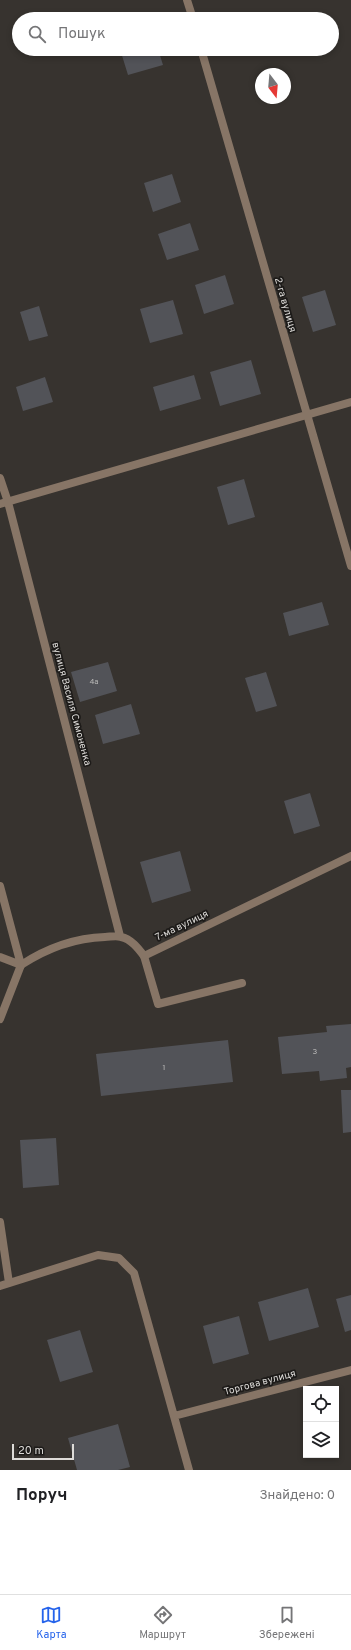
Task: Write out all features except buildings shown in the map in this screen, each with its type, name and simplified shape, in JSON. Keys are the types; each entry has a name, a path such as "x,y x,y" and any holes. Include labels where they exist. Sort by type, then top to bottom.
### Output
{"street":[{"path":"187,0 191,12"},
{"name":"2-га вулиця","path":"203,56 351,566"},
{"path":"4,503 351,402"},
{"name":"вулиця Василя Симоненка","path":"0,478 4,503 120,936"},
{"name":"7-ма вулиця","path":"144,956 351,856"},
{"path":"0,886 21,965 0,1019"},
{"path":"21,965 39,954 66,943 94,937 120,936 134,944 144,956 158,1004 242,983"},
{"path":"0,957 21,965"},
{"path":"0,1222 10,1283"},
{"path":"0,1286 98,1255 119,1258 134,1273 189,1470"},
{"name":"Торгова вулиця","path":"174,1416 351,1370"}]}
